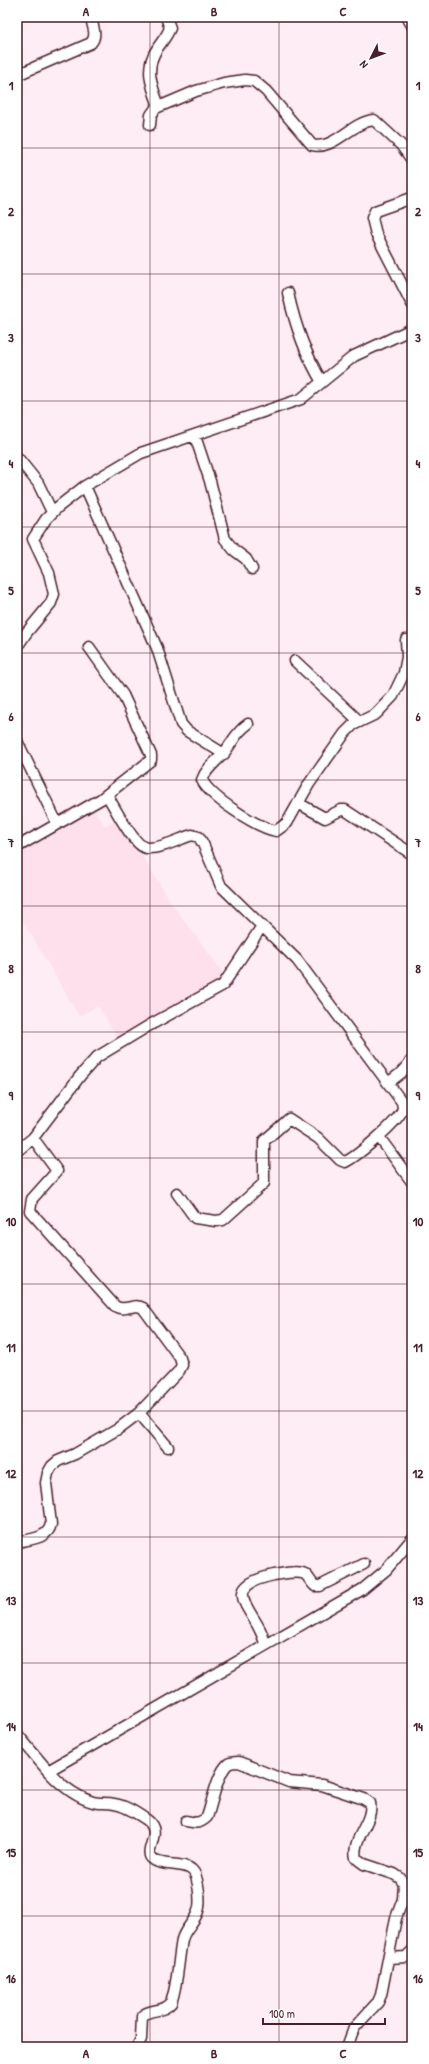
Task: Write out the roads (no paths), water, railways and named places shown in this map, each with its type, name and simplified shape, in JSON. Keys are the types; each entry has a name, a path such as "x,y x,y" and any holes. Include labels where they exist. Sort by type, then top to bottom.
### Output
{"street":[{"path":"17,75 95,39 91,17"},
{"path":"160,106 152,84 150,65 157,50 168,35 170,28 166,17"},
{"path":"408,17 412,25"},
{"path":"150,125 153,111 160,106 196,91 224,83 245,80 254,81 266,90 312,145 319,147 328,144 354,127 367,121 374,120 401,145 412,160"},
{"path":"412,198 375,211 372,218 376,234 412,304"},
{"path":"288,294 294,321 305,351 322,382"},
{"path":"17,647 27,632 51,603 54,594 52,582 33,539 52,512 85,486 141,454 301,398 354,356 412,329"},
{"path":"194,436 210,481 225,539 234,550 246,558 252,569"},
{"path":"17,457 38,483 52,512"},
{"path":"85,486 157,648 182,724 187,731 224,754"},
{"path":"248,724 232,738 224,754 204,773 202,780 205,787 240,814 258,826 276,831 287,823 309,784 345,733 358,721 369,719 376,714 393,696 404,673 407,657 406,640 412,640"},
{"path":"17,846 107,795 151,760 151,755 123,695 89,647"},
{"path":"295,661 358,721"},
{"path":"17,741 57,823"},
{"path":"107,795 136,842 143,847 153,847 192,835 199,837 221,886 297,960 402,1102 403,1108 401,1113 379,1137 352,1159 345,1162 340,1160 318,1138 289,1118 264,1142 264,1183 228,1216 216,1221 195,1218 177,1193"},
{"path":"298,803 325,818 341,810 345,810 412,854"},
{"path":"17,1150 33,1138 80,1076 97,1057 155,1022 223,985 262,926"},
{"path":"388,1083 401,1074 412,1060"},
{"path":"379,1137 412,1182"},
{"path":"17,1542 42,1536 50,1529 51,1524 46,1483 48,1473 52,1466 58,1461 74,1454 118,1429 140,1413 179,1371 182,1365 180,1358 143,1308 136,1305 124,1309 115,1306 30,1211 32,1199 57,1171 33,1138"},
{"path":"140,1413 168,1447"},
{"path":"48,1771 375,1581 412,1539"},
{"path":"265,1645 263,1635 245,1605 242,1596 243,1589 248,1584 285,1573 300,1573 305,1574 315,1586 320,1586 364,1564"},
{"path":"17,1734 48,1771 68,1789 95,1803 117,1804 147,1820 154,1828 154,1833 149,1848 149,1854 152,1860 192,1870 196,1876 198,1912 185,1931 182,1939 178,1976 171,2003 162,2009 147,2011 142,2016 141,2039 137,2047"},
{"path":"186,1820 196,1823 202,1822 207,1817 222,1772 228,1764 233,1762 239,1762 289,1782 322,1785 368,1801 370,1804 370,1810 355,1846 356,1858 364,1864 394,1874 400,1878 404,1884 404,1895 396,1918 381,1995 373,2008 354,2028 347,2047"},
{"path":"389,1958 406,1957 412,1950"}]}
